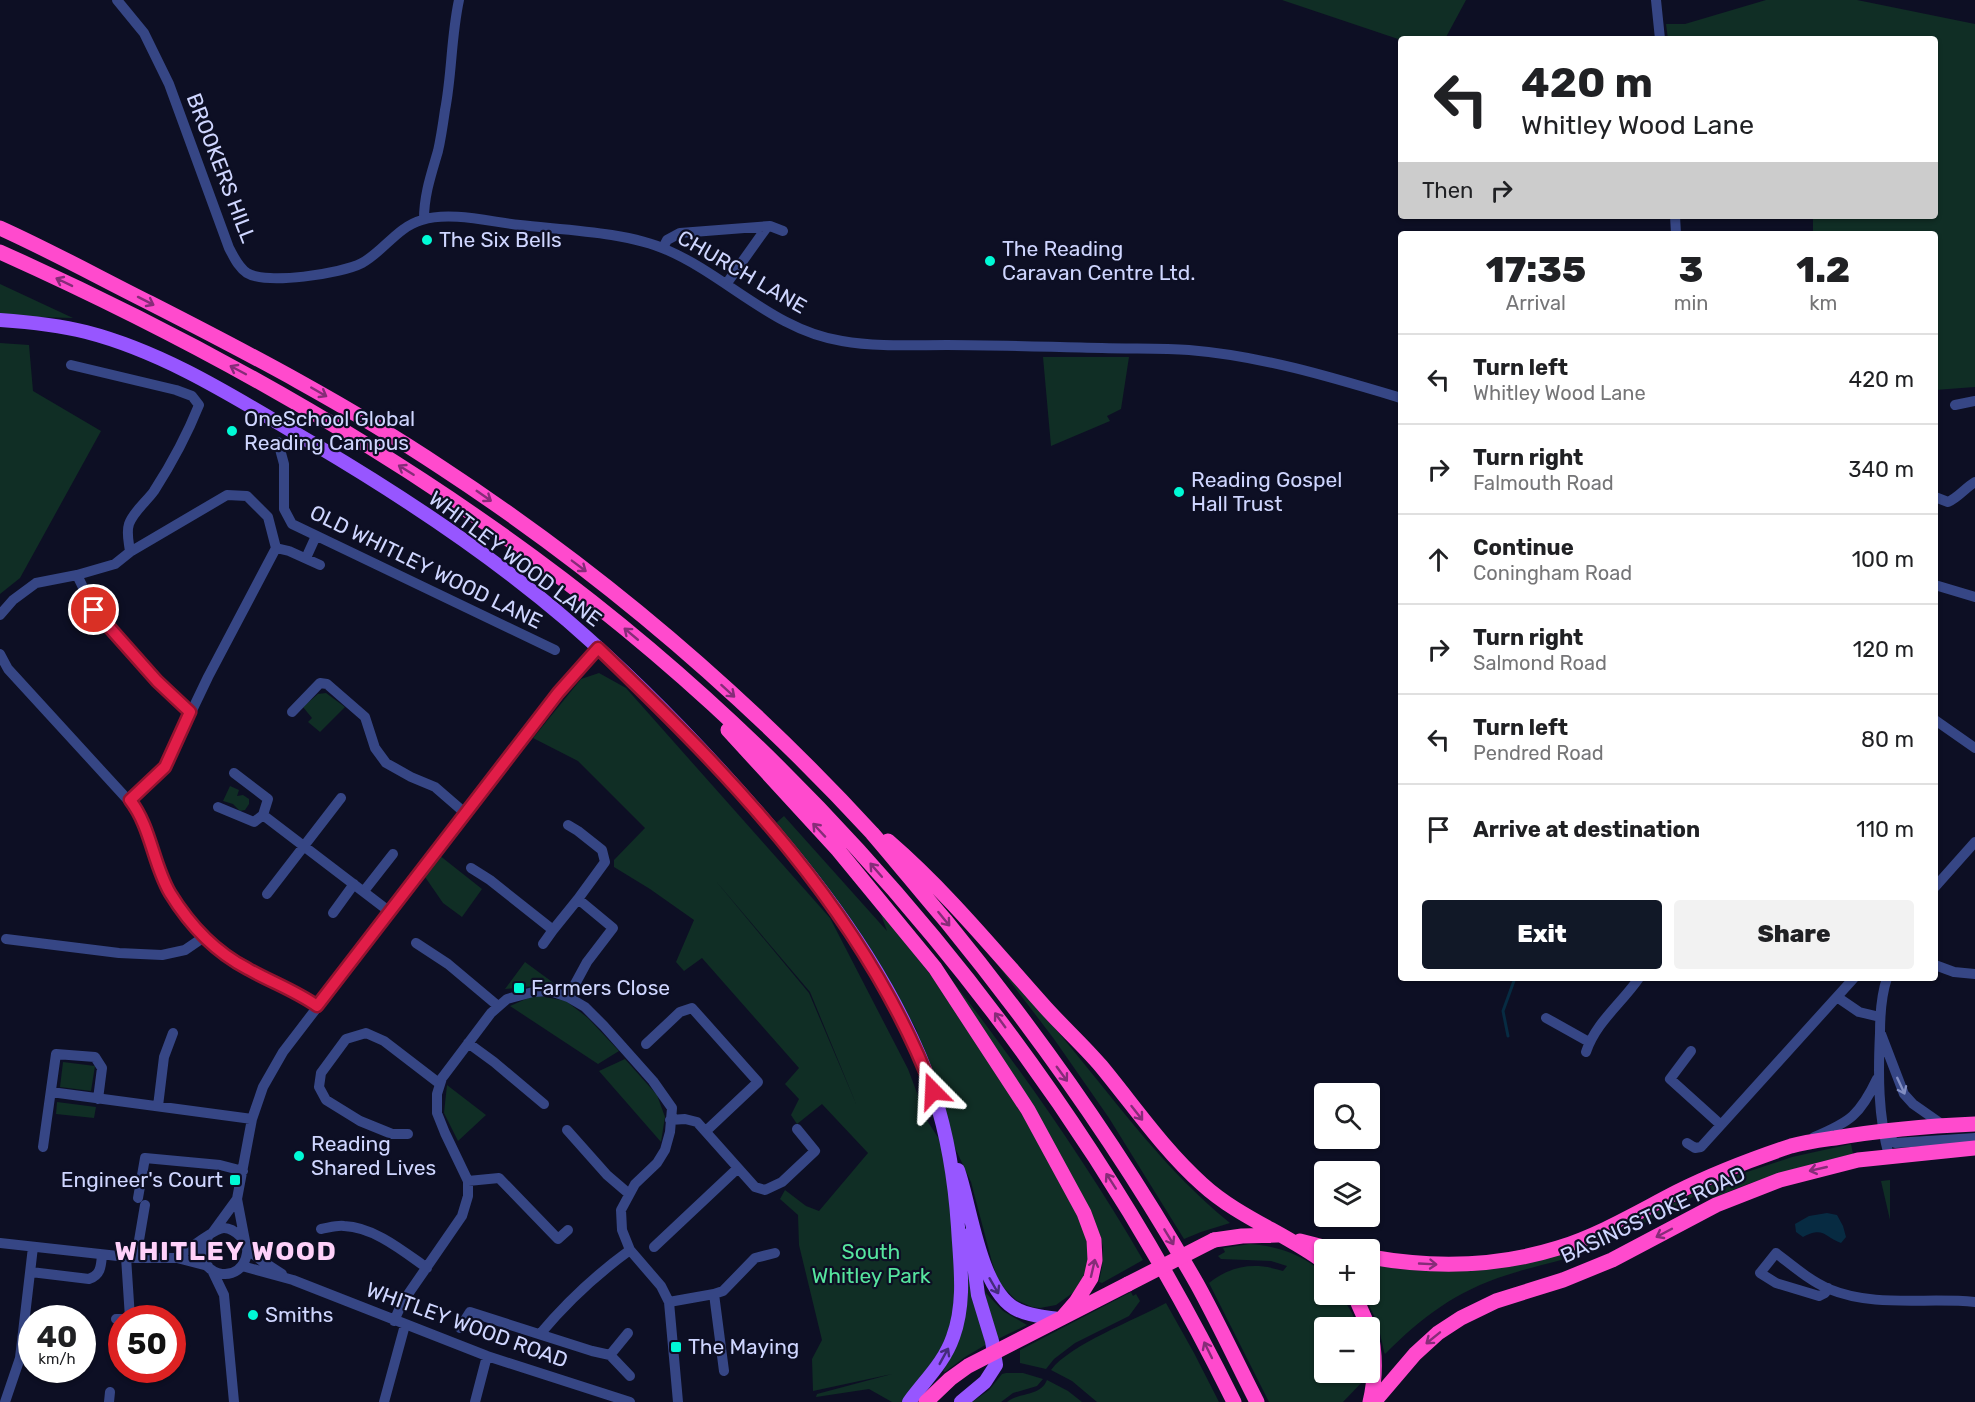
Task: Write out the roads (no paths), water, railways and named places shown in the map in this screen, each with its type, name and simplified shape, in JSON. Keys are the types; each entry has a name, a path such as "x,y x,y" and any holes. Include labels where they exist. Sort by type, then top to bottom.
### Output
{"highway":[{"path":"0,228 260,358 444,468 601,582 681,649 754,715 874,837 978,961 1066,1079 1130,1173 1172,1241 1200,1289 1257,1402"},
{"path":"0,252 178,338 294,400 424,481 589,600 676,672 743,732 821,809 920,919 987,1003 1051,1090 1113,1184 1199,1332 1234,1402"},
{"path":"676,672 838,850 935,968 1028,1110 1084,1213 1094,1240 1095,1260 1091,1278 1076,1302 1060,1318"},
{"path":"836,796 906,857 994,949 1092,1056 1152,1132 1188,1171 1224,1202 1314,1256"},
{"name":"BASINGSTOKE ROAD","path":"1380,1259 1398,1262 1449,1264 1501,1261 1545,1252 1596,1233 1728,1169 1794,1145 1882,1131 1975,1124"},
{"name":"BASINGSTOKE ROAD","path":"1372,1402 1404,1365 1430,1340 1461,1318 1485,1306 1563,1281 1605,1264 1716,1205 1752,1190 1858,1160 1975,1148"},
{"path":"926,1402 963,1370 995,1360 1060,1318 1214,1240 1242,1236 1281,1236 1314,1245"},
{"path":"1372,1402 1374,1383"}],"main road":[{"name":"WHITLEY WOOD LANE","path":"0,320 54,325 98,336 150,354 226,393 336,457 420,512 536,595 598,648"},
{"path":"598,648 736,786 828,899 865,954 900,1013 933,1091 947,1143 956,1199 961,1291 959,1316 952,1340 936,1369 909,1402"},
{"path":"947,1143 963,1184 990,1280 999,1296 1019,1311 1039,1317 1060,1318"},
{"path":"961,1402 986,1383 995,1360 978,1295 970,1243 969,1211"}],"street":[{"name":"BROOKERS HILL","path":"117,0 144,33 152,47 169,84 229,248 243,270 255,277 279,278 320,274 348,268 361,264 407,225 424,219"},
{"path":"424,219 426,188 438,149 449,91 453,28 459,0"},
{"path":"1656,0 1660,36"},
{"name":"CHURCH LANE","path":"424,219 449,217 502,223 629,239 663,248 693,262 799,329 841,341 900,345 1188,350 1292,366 1398,397"},
{"path":"663,248 667,240 680,233 767,227 783,231"},
{"path":"727,283 767,227"},
{"path":"71,365 176,390 198,401 199,405 179,448 153,492 129,522 127,535 130,552"},
{"path":"1955,405 1975,401"},
{"name":"OLD WHITLEY WOOD LANE","path":"278,442 284,464 284,509 292,524 555,650"},
{"path":"1938,498 1948,502 1958,497 1975,482"},
{"path":"0,615 13,600 36,583 77,575 115,564 130,552 227,495 247,496 268,517 276,548 190,712 165,767 130,800"},
{"path":"306,558 316,536"},
{"path":"276,548 320,565"},
{"path":"77,575 94,610 157,681 190,712"},
{"path":"1938,586 1975,597"},
{"name":"WHITLEY WOOD LANE","path":"246,1245 237,1199 252,1119 262,1087 283,1052 317,1006 558,693 598,648"},
{"path":"0,654 8,669 139,812 168,890 187,919 229,958 317,1006"},
{"path":"292,712 320,683 327,684 365,717 375,748 386,763 435,787 465,813"},
{"path":"1938,722 1975,748"},
{"path":"218,807 254,822 263,814 268,799 234,773"},
{"path":"267,894 341,798"},
{"path":"263,814 390,912"},
{"path":"543,944 605,862 602,850 568,825"},
{"path":"1938,884 1975,842"},
{"path":"364,891 393,854"},
{"path":"471,868 490,880 553,930"},
{"path":"333,913 354,884"},
{"path":"568,997 587,962 613,928 578,899"},
{"path":"6,939 119,953 162,955 185,950 204,937"},
{"path":"416,943 448,964 498,1006"},
{"path":"1938,966 1954,972 1975,974"},
{"path":"1546,1018 1588,1047 1604,1019 1636,981"},
{"name":"BASINGSTOKE ROAD","path":"1687,1143 1695,1148 1701,1147 1851,981"},
{"path":"1886,981 1880,1017 1878,1077 1882,1131 1889,1156"},
{"path":"384,1402 402,1303 462,1216 468,1196 468,1181 437,1113 437,1094 440,1084 468,1043 498,1006 507,999 533,992 550,991 568,997 585,1007 653,1081 672,1108 670,1132 665,1150 657,1162 634,1184 621,1210 622,1230 630,1250 661,1286 669,1302 678,1402"},
{"path":"1837,997 1859,1012 1880,1017"},
{"path":"646,1044 680,1012 692,1008 758,1082 706,1131"},
{"path":"1880,1031 1904,1094 1913,1104 1943,1125"},
{"path":"158,1106 164,1057 173,1033"},
{"path":"408,1134 392,1134 373,1128 326,1100 319,1087 321,1073 346,1039 366,1033 384,1041 440,1084"},
{"path":"468,1043 544,1104"},
{"path":"1691,1050 1670,1079 1721,1125"},
{"path":"43,1147 56,1054 95,1057 102,1068 98,1099"},
{"path":"1794,1145 1849,1120 1868,1098 1878,1077"},
{"path":"51,1092 252,1119"},
{"path":"670,1120 685,1119 697,1122 755,1187 765,1190 782,1182 815,1151 797,1129"},
{"path":"567,1130 607,1174 628,1193"},
{"path":"1882,1131 1891,1140 1902,1143 1975,1138"},
{"path":"130,1305 131,1257 141,1202 145,1158 220,1165 243,1171"},
{"path":"654,1247 738,1168"},
{"path":"468,1181 499,1178 558,1239 568,1230"},
{"name":"WHITLEY WOOD LANE","path":"211,1234 237,1199"},
{"path":"321,1229 343,1226 361,1229 393,1244 427,1268"},
{"path":"0,1244 102,1255 177,1258 210,1268 222,1275 231,1274 242,1266 246,1260 246,1245 235,1231 224,1228 211,1234 177,1258"},
{"path":"211,1234 202,1248 204,1258 224,1295 234,1402"},
{"name":"WHITLEY WOOD ROAD","path":"246,1245 262,1262 293,1280"},
{"path":"5,1402 20,1358 33,1247"},
{"path":"540,1334 558,1312 630,1250"},
{"path":"669,1302 723,1291 755,1258 775,1253"},
{"path":"1823,1292 1809,1278 1776,1253 1760,1273 1776,1283 1823,1292 1864,1298 1975,1302"},
{"path":"31,1272 89,1279 96,1277 100,1271 102,1255"},
{"name":"WHITLEY WOOD ROAD","path":"242,1266 293,1280 487,1356 616,1401 630,1402"},
{"path":"224,1295 231,1274"},
{"path":"714,1294 724,1371"},
{"path":"460,1328 470,1312 610,1355 630,1377"},
{"path":"610,1355 628,1333"},
{"path":"475,1402 487,1356"}],"water":[{"path":"1827,1213 1837,1215 1843,1226 1846,1237 1841,1243 1820,1232 1803,1237 1796,1232 1795,1224 1809,1216"}],"waterway":[{"path":"1508,1036 1503,1011 1514,981"}],"place":[{"name":"The Six Bells","path":"427,240"},
{"name":"The Reading Caravan Centre Ltd.","path":"990,261"},
{"name":"OneSchool Global Reading Campus","path":"232,431"},
{"name":"Reading Gospel Hall Trust","path":"1179,492"},
{"name":"Farmers Close","path":"519,988"},
{"name":"Reading Shared Lives","path":"299,1156"},
{"name":"Engineer's Court","path":"235,1180"},
{"name":"Smiths","path":"253,1315"},
{"name":"The Maying","path":"676,1347"}],"district":[{"name":"WHITLEY WOOD","path":"226,1251"}],"park label":[{"name":"South Whitley Park","path":"871,1264"}]}
